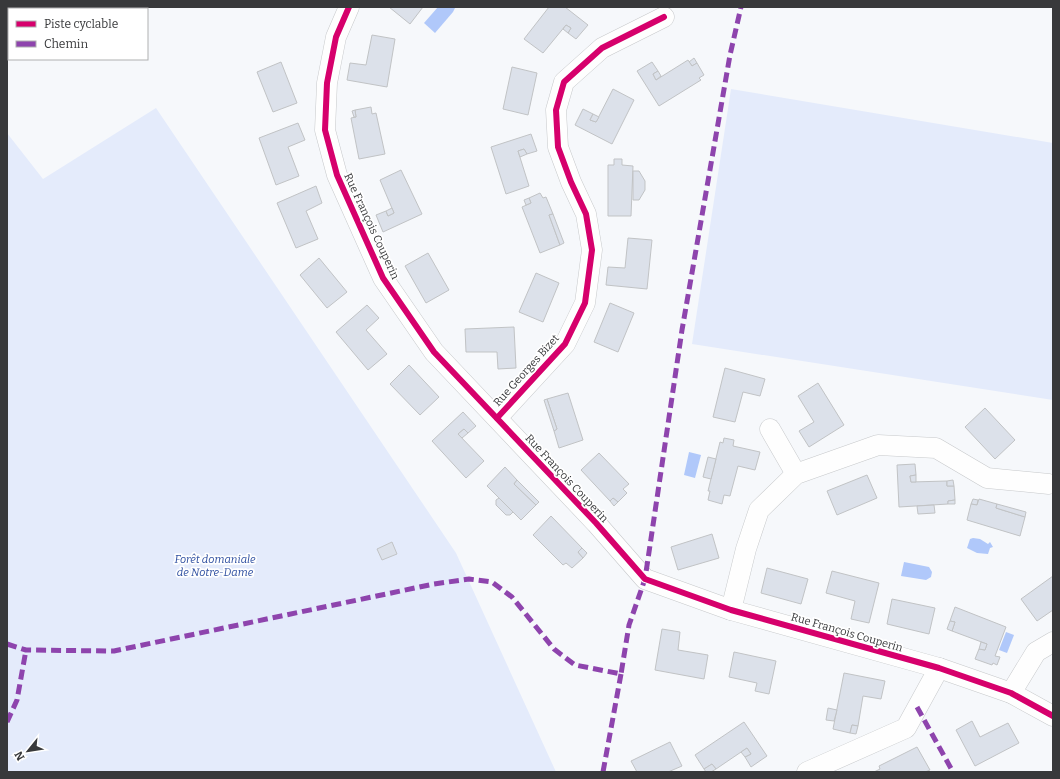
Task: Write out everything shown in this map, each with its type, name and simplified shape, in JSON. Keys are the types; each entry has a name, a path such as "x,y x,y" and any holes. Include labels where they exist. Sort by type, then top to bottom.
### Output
{"street":[{"name":"Rue François Couperin","path":"345,10 334,45 327,83 325,130 337,175 383,278 434,352 596,523 645,579 731,610 939,668 1011,693 1053,716"},
{"name":"Rue Georges Bizet","path":"497,418 565,344 585,303 592,250 586,214 571,182 558,146 556,110 564,82 602,48 664,17"},
{"path":"770,429 796,474"},
{"path":"731,610 746,549 759,510 796,474 878,445 885,445 936,448 987,478 1049,484"},
{"path":"1011,693 1036,652 1053,642"},
{"path":"807,772 906,728 939,668"}],"green space":[{"path":"731,89 1053,143 1053,400 692,344"},
{"name":"Forêt domaniale de Notre-Dame","path":"156,108 456,553 556,772 7,772 7,133 43,179"}],"water":[{"path":"438,7 455,8 435,33 424,23"},
{"path":"689,452 701,455 695,478 684,475"},
{"path":"970,539 980,539 988,544 990,542 993,547 990,548 988,554 977,553 967,548"},
{"path":"904,562 929,567 932,572 931,577 926,580 901,576"},
{"path":"1006,632 1014,635 1007,653 999,650"}],"building":[{"path":"389,7 423,7 410,24"},
{"path":"549,7 565,7 588,25 576,39 568,33 571,28 566,25 543,53 524,39"},
{"path":"566,25 571,28 568,33 563,29"},
{"path":"372,35 395,39 387,87 347,80 350,63 366,65"},
{"path":"694,58 697,63 692,66 689,62"},
{"path":"688,60 692,66 697,63 704,75 699,78 701,80 659,106 637,71 652,62 658,71 653,74 656,80"},
{"path":"281,62 297,103 273,112 257,72"},
{"path":"512,67 537,73 528,115 503,109"},
{"path":"658,71 661,76 656,80 653,74"},
{"path":"613,89 634,100 612,144 575,125 583,109 593,114 590,120 596,122"},
{"path":"371,107 372,114 376,113 385,154 359,159 351,118 356,117 355,110"},
{"path":"355,110 356,117 354,117 352,111"},
{"path":"593,114 599,117 596,122 590,120"},
{"path":"298,123 305,140 288,147 299,176 276,185 259,138"},
{"path":"531,134 537,151 527,154 524,149 518,151 529,186 506,194 491,147"},
{"path":"524,149 527,154 520,157 518,151"},
{"path":"614,159 622,159 622,165 633,166 631,216 608,216 608,165 614,165"},
{"path":"401,170 422,214 383,232 376,215 386,211 388,216 394,213 380,180"},
{"path":"633,171 639,171 645,181 645,190 639,200 633,200"},
{"path":"316,186 322,203 306,211 318,239 296,248 277,203"},
{"path":"540,193 543,198 546,197 553,214 549,215 560,245 540,253 522,207 531,203 529,198"},
{"path":"529,198 531,203 526,205 524,200"},
{"path":"392,208 394,213 388,216 386,211"},
{"path":"553,214 564,243 560,245 549,215"},
{"path":"628,238 652,240 647,289 606,285 608,267 625,268"},
{"path":"428,253 449,290 426,303 405,266"},
{"path":"319,258 347,292 327,308 300,275"},
{"path":"536,273 559,283 543,322 519,312"},
{"path":"610,303 634,313 618,352 594,342"},
{"path":"367,305 379,318 366,330 387,354 368,370 336,332"},
{"path":"514,327 516,368 498,369 497,352 466,352 465,329"},
{"path":"409,365 439,397 420,415 390,384"},
{"path":"725,368 765,379 760,396 743,392 735,422 713,417"},
{"path":"818,383 844,425 809,447 799,431 814,422 798,396"},
{"path":"568,393 583,440 559,448 554,431 557,429 547,399"},
{"path":"547,399 557,429 554,431 544,400"},
{"path":"985,408 1015,440 995,459 965,427"},
{"path":"463,412 476,426 468,433 464,429 458,434 484,461 466,478 432,441"},
{"path":"464,429 468,433 462,438 458,434"},
{"path":"724,438 734,440 733,446 760,452 755,470 738,466 730,496 724,495 722,504 708,500 710,491 708,491 720,442 723,443"},
{"path":"599,453 629,484 623,489 627,493 618,502 613,498 610,501 581,470"},
{"path":"708,457 716,459 711,479 703,477"},
{"path":"915,464 916,475 910,476 911,482 947,481 947,486 954,486 955,500 948,501 948,504 899,507 897,465"},
{"path":"505,467 517,480 514,484 536,505 521,520 487,486"},
{"path":"867,475 877,498 837,515 827,491"},
{"path":"916,475 916,482 911,482 910,476"},
{"path":"517,480 539,502 536,505 514,484"},
{"path":"953,480 954,486 947,486 947,481"},
{"path":"499,498 513,512 510,515 506,515 496,505 496,500"},
{"path":"613,498 618,502 614,506 610,501"},
{"path":"973,499 978,500 977,505 971,504"},
{"path":"979,499 997,504 996,508 1025,517 1020,536 967,520 971,504 977,505"},
{"path":"955,500 955,504 948,504 948,501"},
{"path":"997,504 1026,512 1025,517 996,508"},
{"path":"934,505 935,513 918,514 917,506"},
{"path":"551,516 582,548 578,552 583,558 572,568 566,563 563,565 533,535"},
{"path":"712,534 719,558 678,570 671,547"},
{"path":"392,542 397,554 382,560 377,549"},
{"path":"582,548 587,553 583,558 578,552"},
{"path":"767,568 808,579 801,604 761,593"},
{"path":"832,571 879,583 869,623 851,619 855,601 826,593"},
{"path":"1053,576 1053,610 1037,621 1021,599"},
{"path":"892,599 935,608 929,634 887,624"},
{"path":"955,607 1006,627 995,656 1000,657 997,665 993,663 992,665 975,659 979,649 985,650 987,644 952,631 955,622 950,621"},
{"path":"950,621 955,622 952,631 947,629"},
{"path":"662,629 680,632 678,650 708,655 704,679 655,670"},
{"path":"981,642 987,644 985,650 979,649"},
{"path":"734,652 776,661 769,694 755,691 757,683 729,677"},
{"path":"844,673 885,681 881,699 863,696 858,726 852,725 850,733 833,729"},
{"path":"828,708 837,710 834,721 826,720"},
{"path":"972,721 980,737 1008,723 1019,743 975,766 956,730"},
{"path":"744,722 767,756 751,767 745,757 751,754 747,748 716,769 712,764 704,769 695,755"},
{"path":"852,725 858,726 856,734 850,733"},
{"path":"670,742 682,766 668,772 637,772 631,761"},
{"path":"917,747 930,770 925,772 874,772 880,769 879,766"},
{"path":"747,748 751,754 745,757 741,752"},
{"path":"712,764 716,769 711,772 706,772 704,769"}],"marked path":[{"path":"7,644 26,650 114,651 434,584 469,579 492,582 512,597 554,649 575,665 621,674 629,625 645,579 682,330 730,55 741,7"},
{"path":"7,722 17,700 26,650"},
{"path":"603,772 621,674"},
{"path":"917,707 953,772"}],"cycle path":[{"path":"349,7 336,37 327,83 325,130 337,175 383,278 434,352 596,523 645,579 731,610 939,668 1011,693 1053,716"},
{"path":"497,418 565,344 585,303 592,250 586,214 571,182 558,147 556,110 564,82 602,48 664,17"}]}
